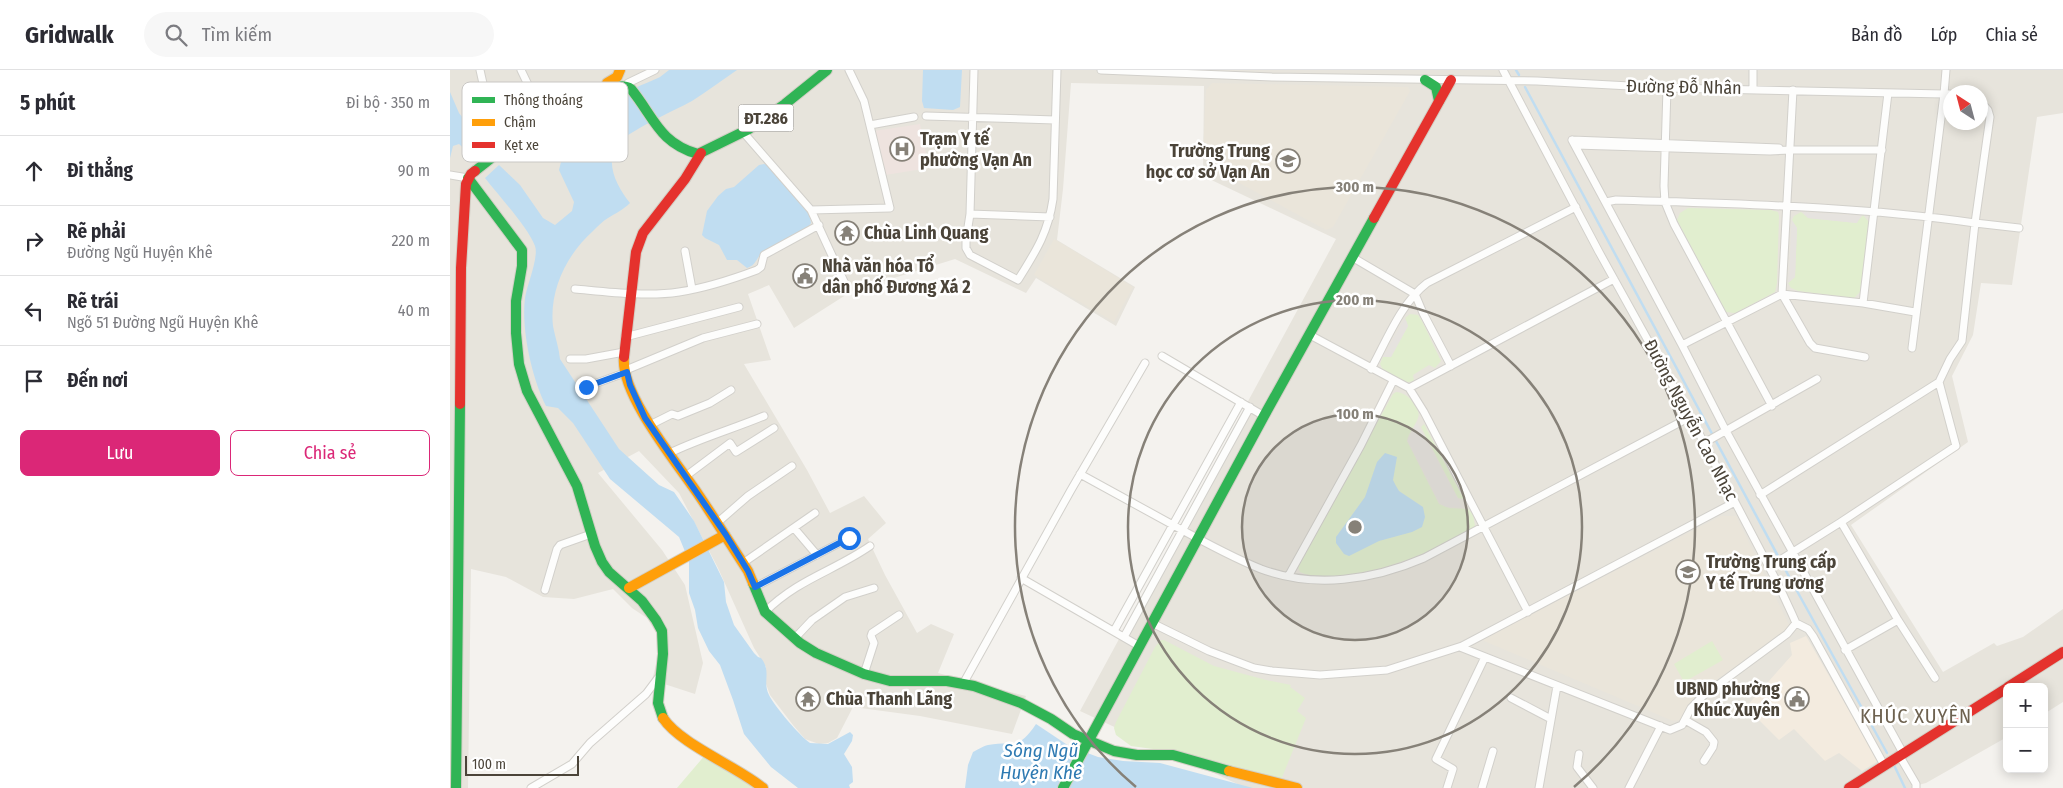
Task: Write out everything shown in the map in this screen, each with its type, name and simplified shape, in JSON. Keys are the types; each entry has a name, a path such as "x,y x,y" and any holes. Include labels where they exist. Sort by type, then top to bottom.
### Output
{"street":[{"path":"521,70 527,82"},
{"path":"610,82 617,78 620,70"},
{"path":"620,70 627,82"},
{"path":"655,70 629,86 661,133 684,150 694,154 701,154"},
{"name":"ĐT.286","path":"701,154 743,132 785,104 826,70"},
{"path":"811,210 890,208 864,101 850,70"},
{"path":"974,70 970,214 966,240 968,252 970,255 1018,280 1042,241 1050,217 1053,199 1057,70"},
{"name":"Đường Đỗ Nhân","path":"1101,70 1425,80 1508,80 1667,88 1943,94"},
{"name":"Đường Nguyễn Cao Nhạc","path":"1503,70 1614,279 1690,417 1707,442 1734,502 1771,566 1796,623 1808,629 1894,758"},
{"path":"1753,70 1754,89"},
{"path":"1946,70 1947,85"},
{"path":"1425,80 1436,87 1439,101"},
{"path":"1063,788 1197,538 1451,80"},
{"path":"1667,88 1665,202 1674,224 1772,406"},
{"path":"1793,90 1782,294 1810,343 1815,348 1866,356"},
{"path":"1863,303 1888,93"},
{"path":"1760,495 1940,382 1950,359 1962,341 1975,223 1990,117 1988,110"},
{"path":"926,116 1055,120"},
{"path":"870,125 914,117"},
{"path":"1912,348 1915,312 1943,121"},
{"path":"743,132 811,210 847,288"},
{"path":"1882,150 1791,150 1770,146 1574,142 1790,554 1845,650 1894,758 1916,784 1916,788"},
{"path":"701,154 685,179 643,233 636,252 625,337 624,360 630,385 645,418 717,523 722,537 743,563 766,612 795,638 816,653 864,674 890,681 947,681 963,684 1021,703 1086,746 1136,755 1173,755 1249,777 1297,788"},
{"path":"456,788 463,222 468,178 484,162"},
{"path":"450,174 468,178 522,250 524,262 518,286 516,308 517,338 521,372 529,400 572,472 597,554 608,571 629,588 650,612 662,631 664,651 658,696 659,712 666,722 763,788"},
{"path":"1606,202 1787,206 1929,216 2019,228"},
{"path":"1371,369 1415,294 1427,283 1576,207"},
{"path":"970,214 1050,217"},
{"path":"575,289 631,293 678,292 692,289 757,270 761,267 764,255 819,225"},
{"path":"685,251 692,289"},
{"path":"1352,257 1415,294 1451,366"},
{"path":"1409,388 1614,279"},
{"path":"1682,346 1782,294 1863,303 1915,312"},
{"path":"625,337 739,307"},
{"path":"586,387 703,338 757,324"},
{"path":"1310,335 1409,388 1428,420 1528,612"},
{"path":"570,359 586,359 624,352"},
{"path":"1162,356 1264,416"},
{"path":"963,684 1021,578 1145,363"},
{"path":"1707,442 1817,379"},
{"path":"1289,575 1393,381"},
{"path":"1771,566 1956,446 1940,382"},
{"path":"650,425 672,414 678,416 710,403 731,390"},
{"path":"1114,631 1241,402"},
{"path":"1124,637 1250,407"},
{"path":"670,453 703,438 730,431 764,416"},
{"path":"1080,474 1197,538 1262,569 1289,575 1334,580 1374,575 1424,558 1690,417"},
{"path":"686,476 730,443 736,452 774,428"},
{"path":"717,523 748,496 792,466"},
{"path":"1152,622 1209,651 1246,665 1272,671 1305,675 1387,670 1460,647 1734,502"},
{"path":"743,563 815,513"},
{"path":"1841,522 1898,620 1935,678"},
{"path":"794,528 817,554"},
{"path":"544,590 560,545 591,534"},
{"path":"629,588 722,537"},
{"path":"755,587 849,538"},
{"path":"766,612 776,601 806,579 849,560 870,546"},
{"path":"1021,578 1140,646"},
{"path":"795,638 812,620 845,598 874,588"},
{"path":"864,674 874,643 871,635 879,627 899,615"},
{"path":"1845,650 1898,620"},
{"path":"1460,647 1670,730 1682,725 1691,708 1703,696 1787,634 1796,623"},
{"path":"2013,683 2063,652"},
{"path":"1447,788 1453,769 1436,759 1485,657"},
{"path":"531,788 572,764 590,743 646,694 660,676"},
{"path":"1539,788 1556,686"},
{"path":"1849,788 2003,690"},
{"path":"1511,698 1551,719"},
{"path":"1685,720 1706,732 1714,742 1704,761"},
{"path":"1629,788 1661,726"},
{"path":"1482,788 1493,751"},
{"path":"1579,754 1577,767 1593,788"}],"shaded area":[{"path":"450,70 2063,70 2063,113 2037,117 2012,285 1981,283 1973,335 1952,376 1968,442 1851,525 1943,672 1994,643 1997,646 2023,637 2063,609 2063,702 2048,711 2048,683 2003,683 2003,739 1926,783 1918,785 1917,788 1246,788 1080,711 1336,239 1203,176 1204,86 1071,83 1057,240 1135,287 1116,326 1036,278 1026,293 955,259 852,291 794,328 769,285 748,294 771,360 744,364 807,470 830,513 864,496 886,523 868,539 885,575 917,633 931,624 954,634 938,673 1026,696 1012,734 920,716 853,707 837,738 828,743 819,744 805,739 770,695 765,681 766,667 754,648 718,568 679,493 639,451 598,473 662,550 685,585 703,663 695,694 652,680 659,654 656,633 647,618 632,608 613,589 574,599 543,597 506,577 471,569 468,788 450,788"},
{"name":"Trường Trung học cơ sở Vạn An","path":"1212,83 1408,87 1410,91 1333,227 1326,230 1210,167 1203,155 1206,90"},
{"name":"Trạm Y tế phường Vạn An","path":"920,124 929,168 885,175 874,131"},
{"path":"1803,212 1861,216 1857,223 1808,218"},
{"path":"1792,221 1797,228 1795,277 1788,283"},
{"path":"1054,239 1133,287 1114,322 1034,275"},
{"path":"1405,318 1408,326 1391,357 1383,357"},
{"path":"1417,423 1462,507 1446,507 1440,503 1408,441"},
{"name":"Trường Trung cấp Y tế Trung ương","path":"1721,516 1736,516 1790,627 1788,631 1706,687 1695,697 1680,720 1673,721 1482,640"},
{"name":"UBND phường Khúc Xuyên","path":"1806,636 1878,761 1862,771 1839,753 1825,761 1794,729 1779,740 1746,707 1792,655 1790,643"}],"green space":[{"path":"1688,208 1771,210 1778,212 1777,283 1775,292 1735,313 1726,312 1677,220 1680,213"},
{"path":"1801,212 1808,218 1856,223 1863,215 1869,222 1860,292 1854,298 1798,291 1791,288 1788,283 1795,277 1797,228 1792,220 1794,216"},
{"path":"1410,314 1418,315 1422,321 1441,361 1435,368 1429,365 1413,375 1414,381 1406,383 1383,370 1380,364 1383,357 1391,357 1408,326 1405,318"},
{"path":"1396,392 1408,397 1418,409 1418,418 1407,441 1439,504 1449,508 1468,509 1473,514 1475,526 1439,546 1390,566 1340,576 1318,577 1300,572 1298,567 1307,549 1393,394"},
{"path":"1424,424 1464,499 1458,498 1421,427"},
{"path":"1161,640 1214,666 1291,685 1290,687 1305,698 1297,711 1306,718 1281,780 1175,752 1131,746 1116,735 1114,728 1116,722 1155,647"},
{"path":"1712,641 1723,660 1684,682 1674,664"},
{"path":"706,754 754,788 677,788"}],"water":[{"path":"669,70 737,70 692,101 628,135 628,91 660,77"},
{"path":"923,70 962,70 960,107 953,110 924,108 922,101"},
{"path":"450,92 462,117 462,147 459,144 453,146 450,158"},
{"path":"561,162 612,162 617,183 630,203 604,221 584,240 575,250 562,274 554,299 553,313 553,326 560,359 619,449 659,485 674,492 694,521 724,582 726,602 734,625 754,653 764,663 767,672 767,690 782,713 810,743 828,744 850,732 853,735 852,741 844,754 852,767 853,782 849,785 850,788 798,788 771,767 744,734 720,665 709,651 698,628 695,610 689,593 689,561 679,537 610,479 573,423 558,408 546,406 532,368 526,339 524,311 525,298 535,257 535,246 520,221 485,178 499,165 520,185 543,218 555,225 572,211 574,202 559,170"},
{"path":"759,165 768,165 809,213 811,223 796,235 763,252 753,265 747,268 737,260 727,260 719,245 702,235 707,211 718,196 726,189 734,187"},
{"path":"1385,453 1397,457 1393,480 1399,491 1423,507 1425,517 1422,527 1412,532 1379,541 1349,556 1344,554 1336,543 1336,537 1365,497 1377,462"},
{"name":"Sông Ngũ Huyện Khê","path":"1036,724 1069,746 1098,757 1123,761 1160,763 1253,788 965,788 968,765 973,752 988,745 1020,741 1025,738"}],"waterway":[{"path":"1516,70 1519,75"},
{"path":"1525,87 1792,582 1887,753"},
{"path":"1893,763 1905,788"}],"traffic: fast":[{"path":"628,88 631,89 639,99 658,128 666,136 674,143 698,154 749,129 785,104 827,70"},
{"path":"1425,80 1436,87 1439,101"},
{"path":"475,171 487,162"},
{"path":"468,178 522,250 522,266 516,301 516,333 519,364 527,391 577,486 595,546 602,562 609,572 642,601 662,631 663,654 658,703 663,718"},
{"path":"1063,788 1264,416 1374,218"},
{"path":"456,788 460,404"},
{"path":"753,583 765,612 800,643 816,653 864,674 890,681 947,681 974,686 1021,703 1051,719 1073,734 1114,751 1137,755 1173,755 1229,771"}],"traffic: slow":[{"path":"609,82 617,77 620,70"},
{"path":"624,357 625,372 640,408 664,447 717,522 748,571 753,583"},
{"path":"629,588 725,535"},
{"path":"663,718 682,737 763,788"},
{"path":"1229,771 1297,788"}],"traffic: jam":[{"path":"1374,218 1451,80"},
{"path":"624,357 636,252 643,233 685,179 701,153"},
{"path":"460,404 461,268 466,184 471,174 475,171"},
{"path":"2014,683 2063,652"},
{"path":"1849,788 2003,691"}],"place":[{"name":"Trạm Y tế phường Vạn An","path":"902,149"},
{"name":"Trường Trung học cơ sở Vạn An","path":"1288,161"},
{"name":"Chùa Linh Quang","path":"847,233"},
{"name":"Nhà văn hóa Tổ dân phố Đương Xá 2","path":"805,276"},
{"name":"Trường Trung cấp Y tế Trung ương","path":"1688,572"},
{"name":"Chùa Thanh Lãng","path":"808,699"},
{"name":"UBND phường Khúc Xuyên","path":"1797,699"}],"district":[{"name":"KHÚC XUYÊN","path":"1916,716"}],"route":[{"path":"586,387 627,372 630,385 645,418 726,535 748,571 755,587 849,538"}]}
